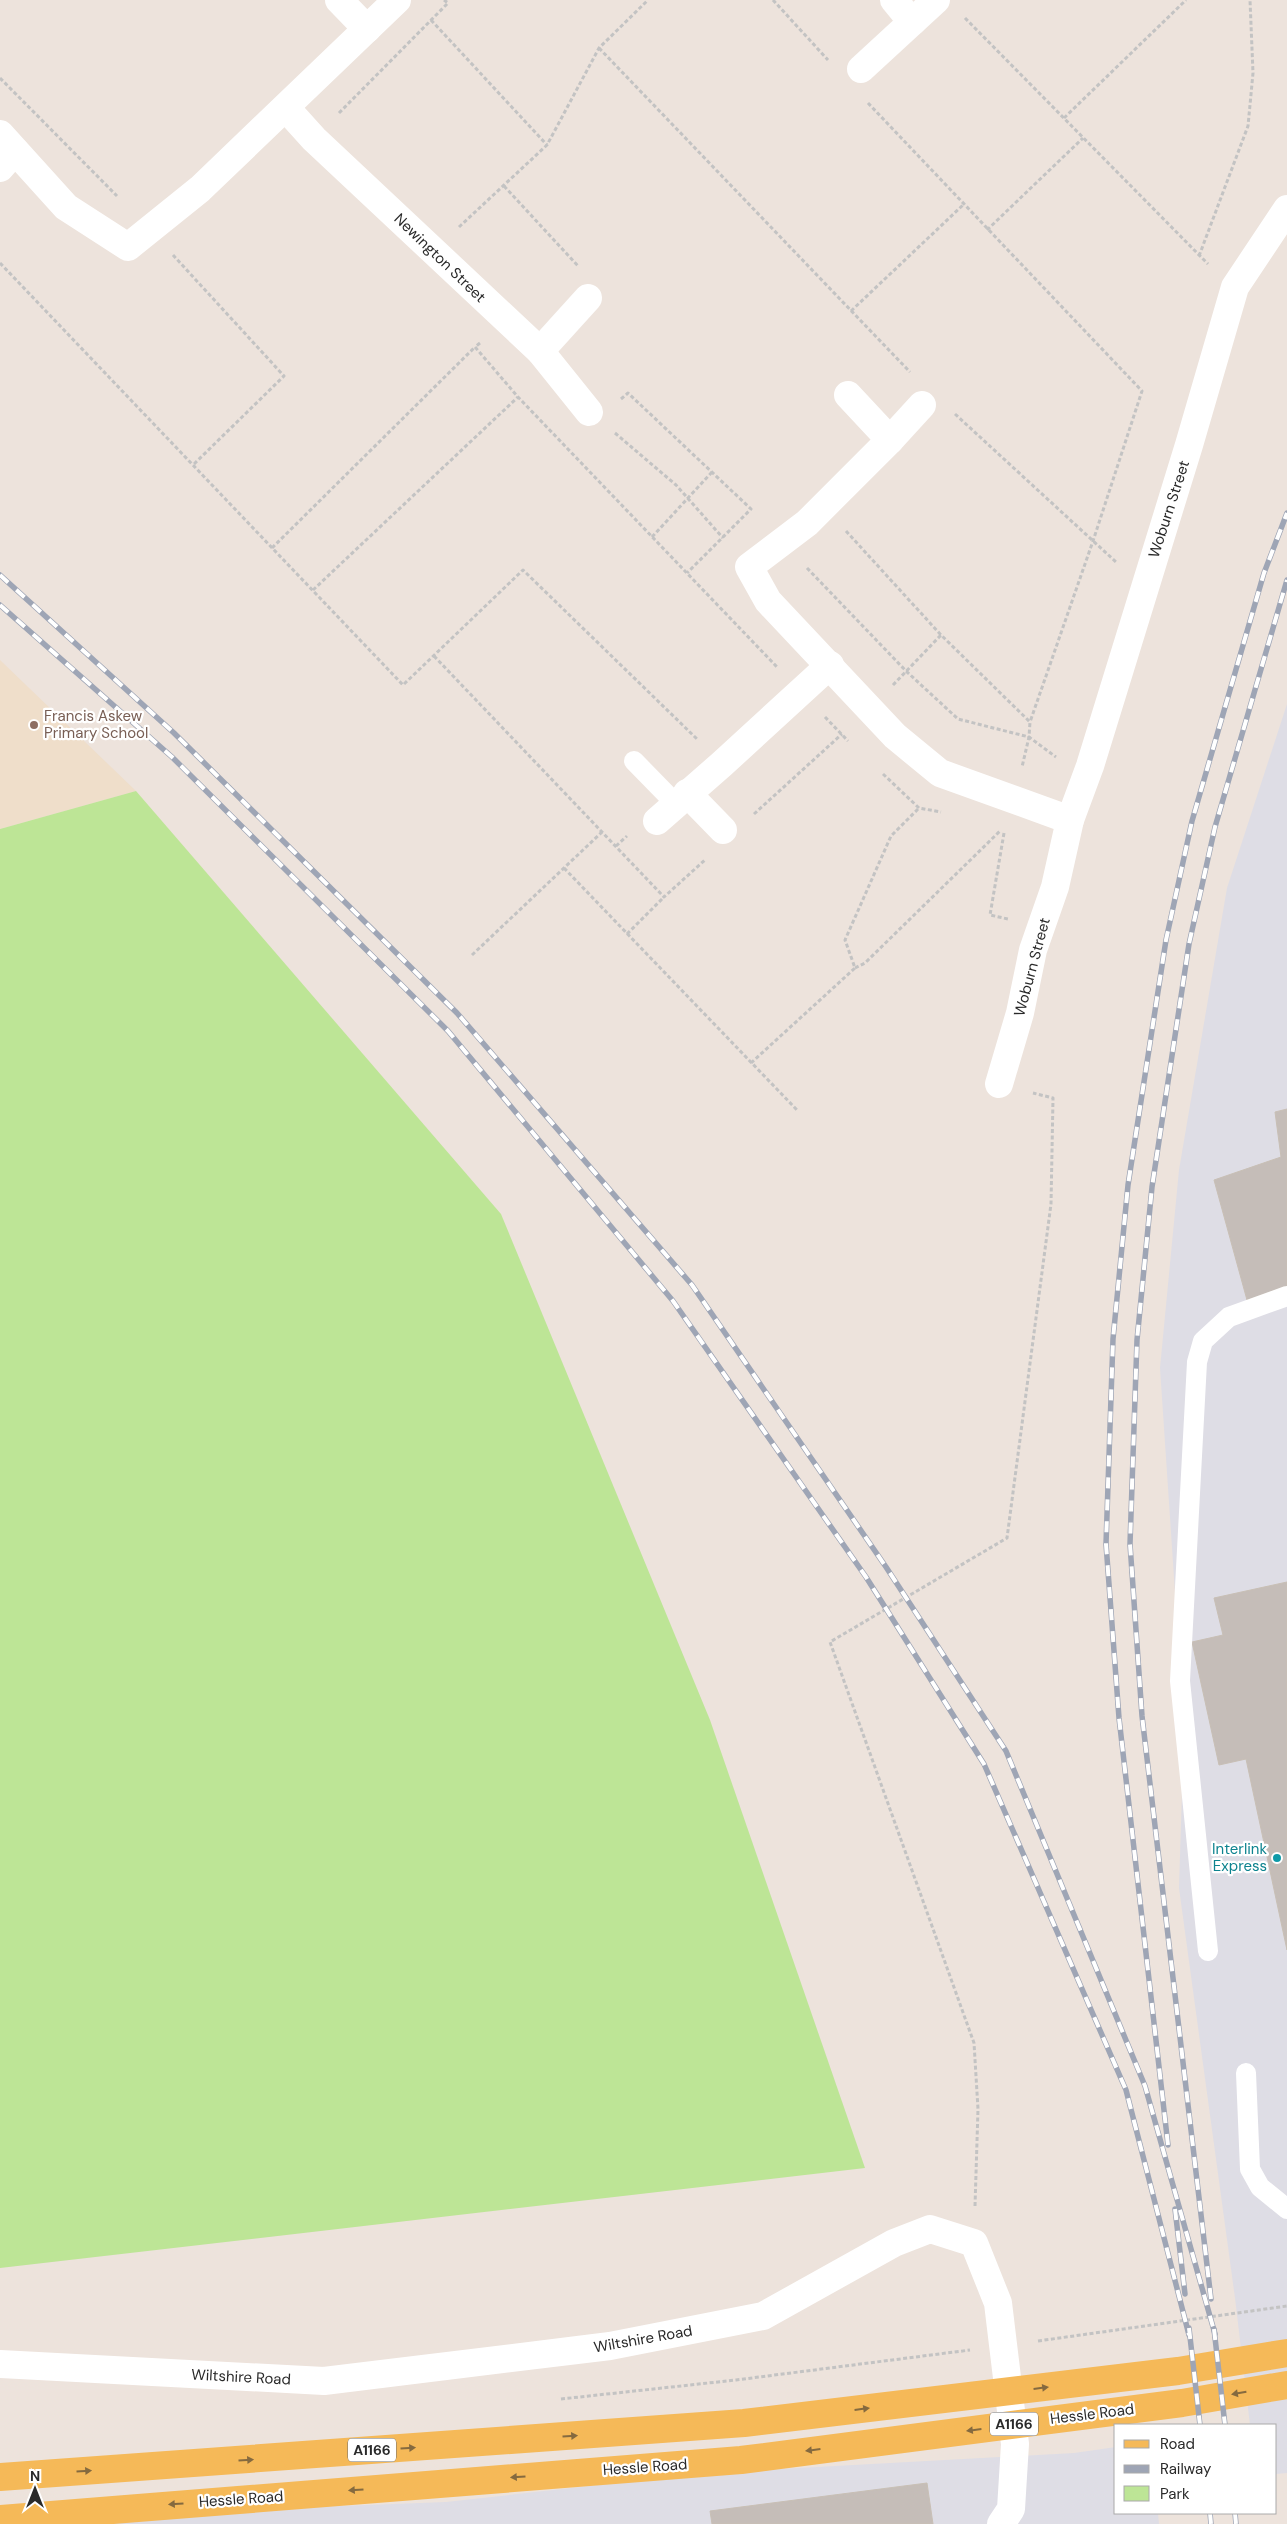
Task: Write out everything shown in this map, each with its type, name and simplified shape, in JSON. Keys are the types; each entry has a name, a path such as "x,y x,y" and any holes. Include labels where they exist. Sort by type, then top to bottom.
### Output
{"main road":[{"name":"A1166","path":"0,2477 744,2423 1178,2371 1287,2353"},
{"name":"Hessle Road","path":"0,2519 741,2460 1182,2403 1287,2385"}],"street":[{"path":"339,0 367,29"},
{"path":"5,151 66,207 128,247 200,189 398,0"},
{"path":"894,0 912,22"},
{"path":"861,68 936,0"},
{"name":"Newington Street","path":"286,108 314,139 505,320 540,350 594,416"},
{"name":"Woburn Street","path":"999,1084 1020,1013 1033,950 1055,887 1070,820 1190,445 1236,287 1287,209"},
{"path":"540,350 588,298"},
{"path":"848,395 890,440"},
{"path":"922,405 807,524 749,567 768,601 895,736 940,773 1070,820"},
{"path":"723,830 673,806 830,666"},
{"name":"Wiltshire Road","path":"0,2364 324,2381 581,2350 763,2316 894,2243 930,2229 974,2243"},
{"path":"974,2243 998,2303 1015,2444 1010,2509 1001,2524"}],"lane":[{"path":"634,761 673,806"},
{"path":"1208,1951 1180,1681 1197,1362 1203,1341 1229,1317 1287,1296"},
{"path":"1246,2073 1250,2169 1260,2187 1287,2209"}],"path":[{"path":"314,139 448,3 444,0"},
{"path":"433,251 547,145 599,48 648,0"},
{"path":"773,0 834,66"},
{"path":"1064,118 1186,0"},
{"path":"1199,256 1248,126 1253,73 1250,0"},
{"path":"962,14 1199,256 1236,287"},
{"path":"431,20 547,145"},
{"path":"599,48 914,376"},
{"path":"0,78 150,230 284,376 193,465"},
{"path":"868,102 963,205 1142,391 1093,541 1030,722 1029,737"},
{"path":"987,230 1083,138"},
{"path":"504,186 599,289 588,298"},
{"path":"851,311 963,205"},
{"path":"0,263 403,684 523,570 722,764"},
{"path":"272,548 475,347 505,320"},
{"path":"475,347 518,397 801,692"},
{"path":"569,450 594,416 628,393 751,509 687,573"},
{"path":"313,590 518,397"},
{"path":"949,409 1144,588"},
{"path":"594,416 676,485 749,567"},
{"path":"652,537 712,472"},
{"path":"823,507 941,635 1030,722"},
{"path":"782,542 906,671 958,719 1029,737 1085,778"},
{"path":"855,968 845,940 891,836 918,808"},
{"path":"751,1062 855,968 865,963 1006,825 990,915 1042,926"},
{"path":"472,955 602,832"},
{"path":"564,868 796,1110"},
{"path":"627,934 664,897"},
{"path":"974,2243 978,2109 974,2043 830,1642 1007,1538 1051,1204 1053,1098 999,1084"}],"shaded area":[{"name":"Francis Askew Primary School","path":"0,660 136,791 0,829"},
{"path":"1287,704 1287,2473 1277,2474 1277,2424 1250,2424 1235,2298 1179,1888 1184,1727 1160,1368 1179,1170 1227,888"},
{"path":"1114,2447 1114,2514 1158,2514 1159,2524 42,2524 177,2512 446,2502 707,2473 1074,2453"}],"green space":[{"path":"136,791 501,1214 710,1720 865,2168 0,2268 0,829"}],"building":[{"path":"1287,1109 1287,1286 1247,1300 1214,1180 1281,1157 1275,1112"},
{"name":"Interlink Express","path":"1287,1582 1287,1950 1246,1759 1219,1765 1192,1642 1223,1635 1214,1598"},
{"path":"927,2483 933,2524 712,2524 710,2511"}],"railway":[{"path":"1168,2145 1119,1718 1106,1544 1113,1339 1128,1185 1166,940 1192,821 1264,573 1287,513"},
{"path":"0,575 174,733 457,1013 692,1285 886,1567 1006,1751 1145,2086 1215,2334"},
{"path":"1211,2299 1142,1716 1130,1544 1137,1340 1152,1187 1189,944 1215,827 1287,580"},
{"path":"0,605 172,757 448,1031 673,1301 866,1577 984,1764 1126,2090 1189,2335"},
{"path":"1175,2209 1185,2294"},
{"path":"1189,2328 1200,2424"},
{"path":"1214,2329 1225,2424"},
{"path":"1210,2514 1211,2524"},
{"path":"1235,2514 1236,2524"}],"place":[{"name":"Francis Askew Primary School","path":"34,725"},
{"name":"Interlink Express","path":"1277,1858"}]}
